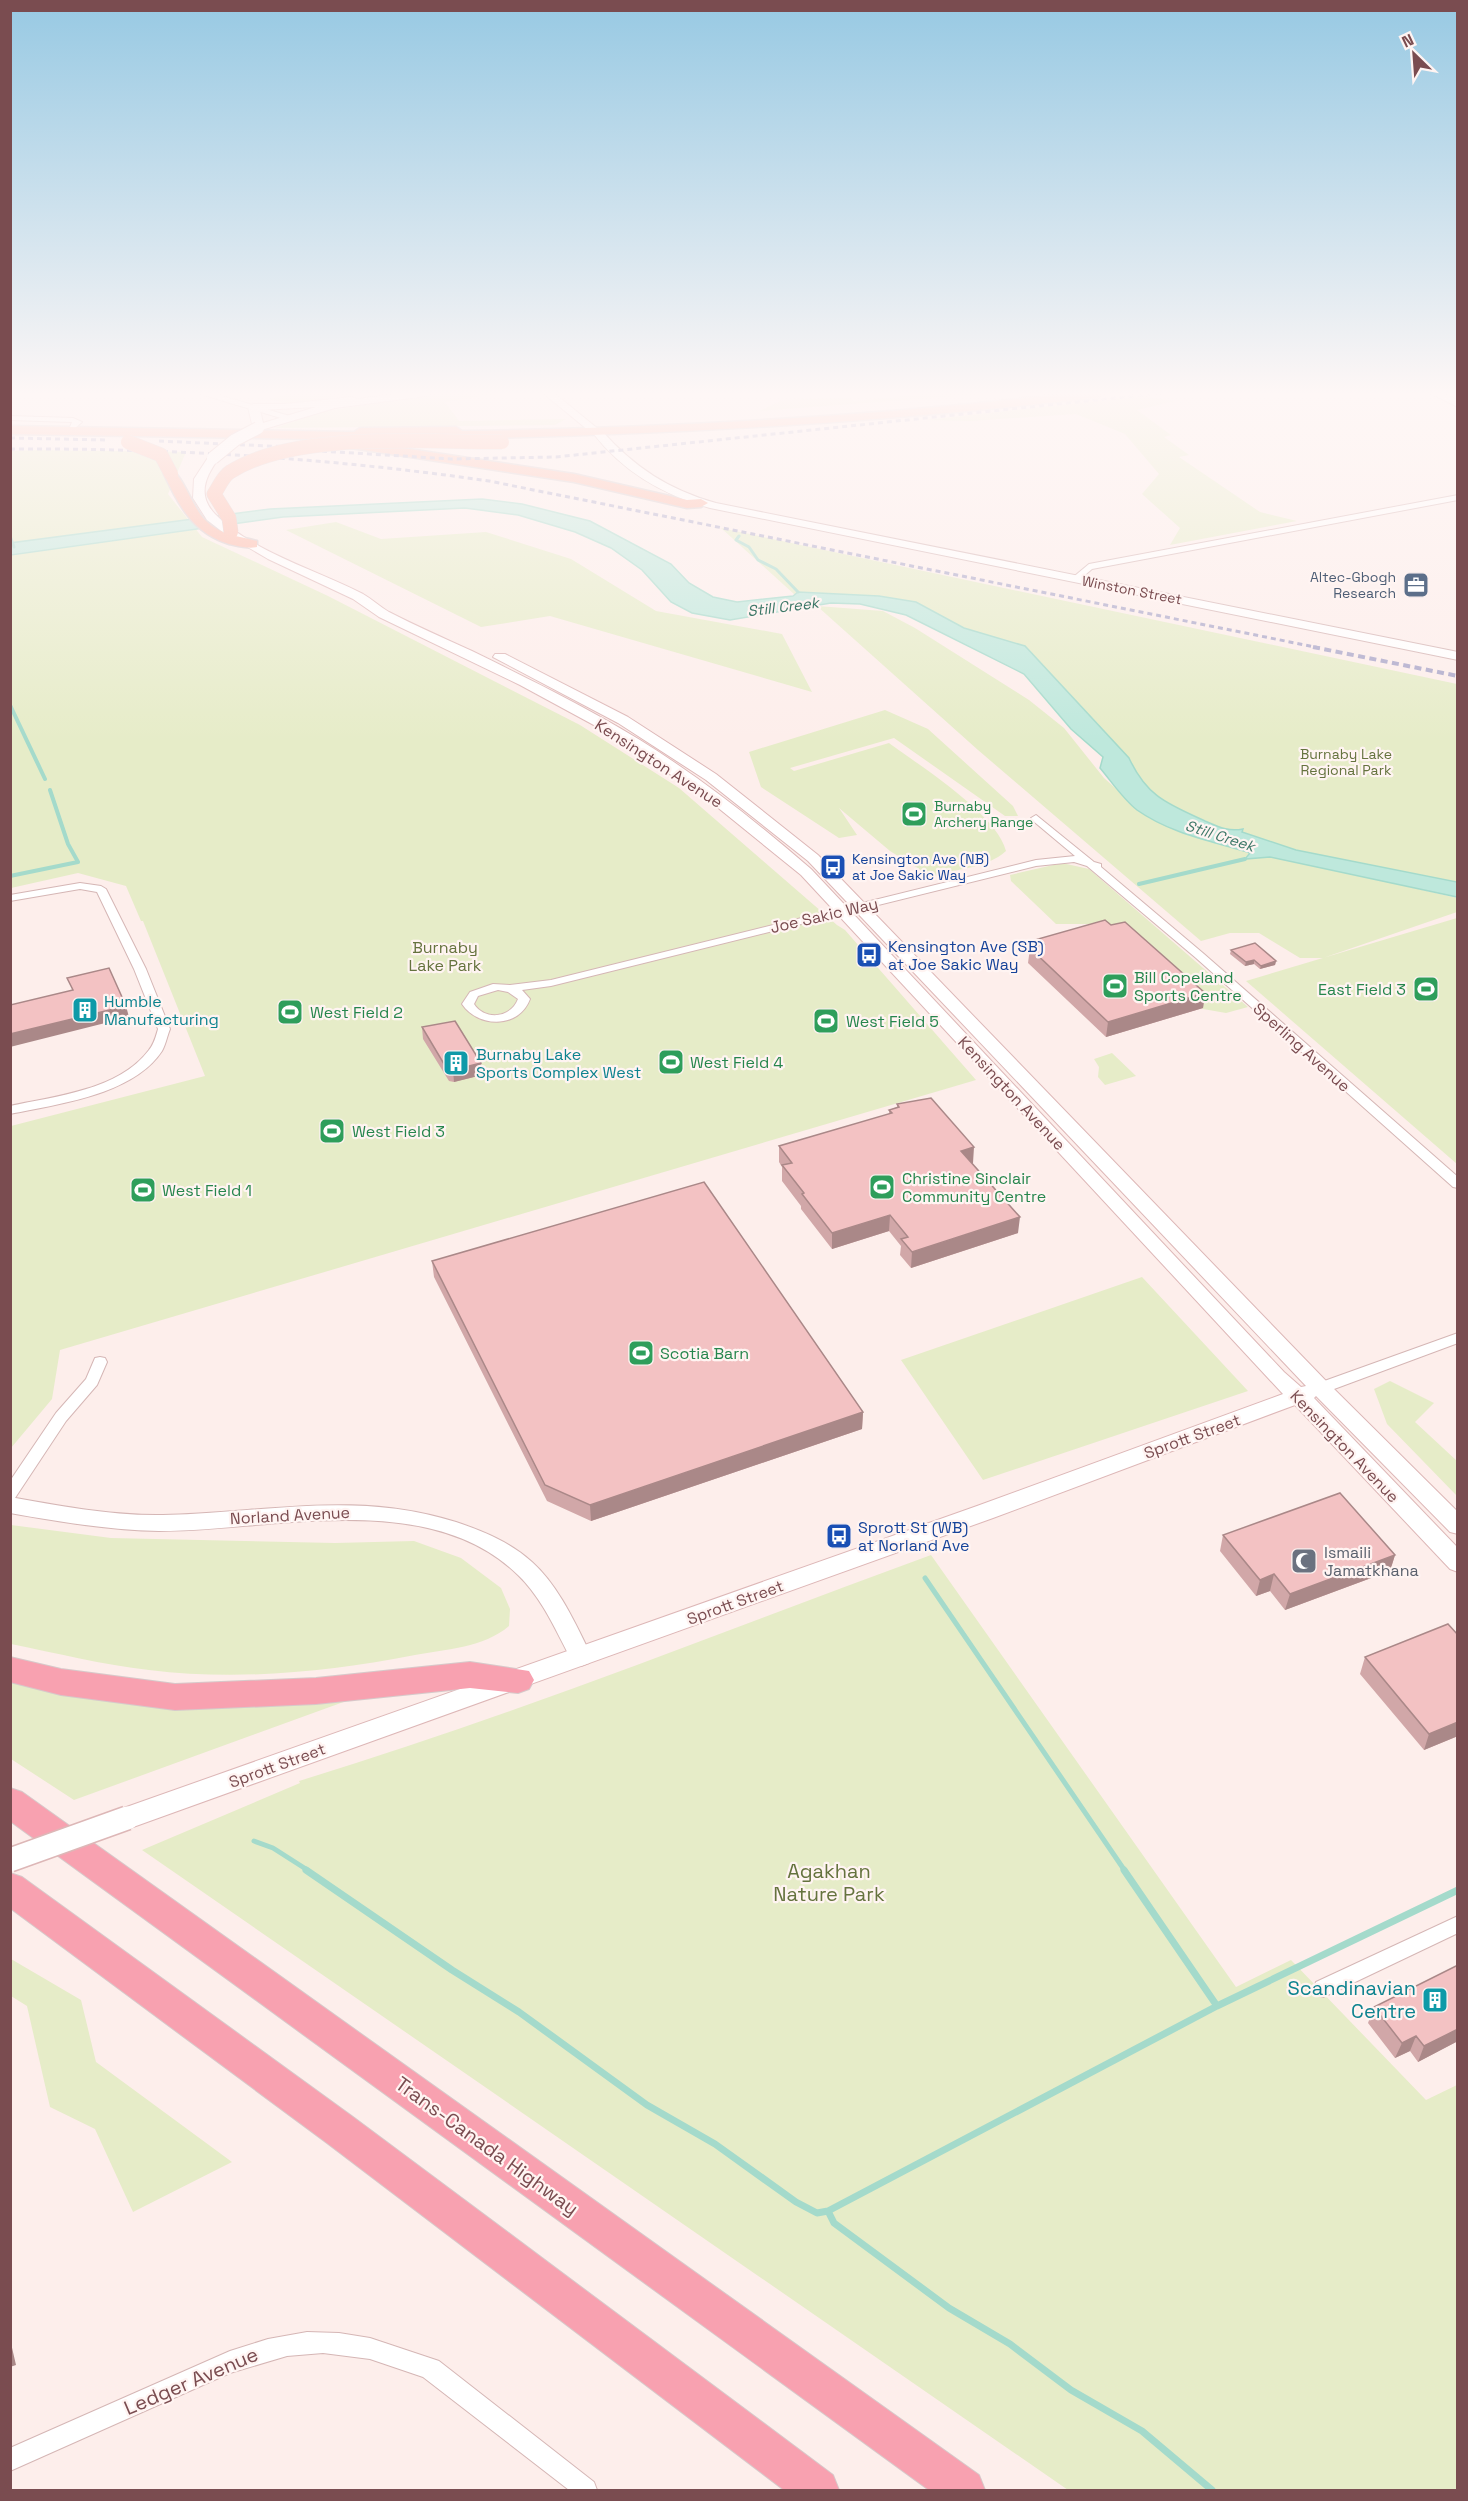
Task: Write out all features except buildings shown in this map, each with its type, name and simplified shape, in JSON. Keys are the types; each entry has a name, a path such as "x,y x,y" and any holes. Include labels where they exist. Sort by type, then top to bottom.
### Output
{"highway":[{"path":"10,1669 61,1682 175,1697 316,1691 470,1675 518,1680"},
{"name":"Trans-Canada Highway","path":"10,1802 964,2490"},
{"path":"10,1888 330,2123 818,2490"}],"main road":[{"path":"186,510 213,534 229,542 252,544"},
{"name":"Kensington Avenue","path":"205,510 231,532 252,544 360,597 392,607 537,674 623,720 711,777 785,834 1269,1369 1458,1563"},
{"path":"224,510 230,518 231,532"},
{"name":"Kensington Avenue","path":"853,910 1458,1526"},
{"name":"Sprott Street","path":"10,1860 518,1680 1321,1388"}],"street":[{"name":"Winston Street","path":"734,510 1458,656"},
{"path":"1075,579 1089,567 1391,510"},
{"name":"Sperling Avenue","path":"1036,818 1097,866 1458,1184"},
{"name":"Joe Sakic Way","path":"551,983 516,1012 500,1018 482,1016 470,1009 470,999 480,990 497,986 510,988 551,983 1036,863 1075,859 1097,866"},
{"path":"10,898 59,888 97,887 106,894 162,1021 162,1040 155,1052 140,1068 115,1083 10,1110"},
{"path":"510,988 522,995 523,1004"},
{"name":"Sprott Street","path":"1321,1388 1458,1338"},
{"path":"10,1494 61,1417 92,1381 100,1362"},
{"name":"Norland Avenue","path":"10,1505 79,1517 121,1521 162,1522 345,1511 372,1512 426,1523 484,1541 526,1569 545,1594 581,1657"},
{"path":"1323,1988 1458,1924"},
{"name":"Ledger Avenue","path":"10,2460 231,2361 270,2349 306,2343 340,2343 401,2356 431,2369 586,2490"}],"green space":[{"name":"Burnaby Lake Park","path":"11,510 180,510 202,537 328,596 580,725 679,788 845,930 976,1080 60,1350 52,1399 11,1448 11,1126 205,1076 143,921 126,886 78,873 11,888"},
{"path":"1160,510 1257,510 1297,521 1170,545 1180,528"},
{"path":"336,522 381,539 486,532 571,559 656,611 782,634 812,692 550,616 481,627 286,530"},
{"name":"Burnaby Lake Regional Park","path":"721,528 1457,684 1457,885 1329,860 1188,822 1138,785 1024,654 898,601 795,595"},
{"path":"817,606 883,611 915,628 1029,700 1064,728 1104,778 1149,818 1236,847 1457,898 1457,912 1323,958 1300,958 1259,933 1230,933 1201,941 978,750"},
{"path":"885,710 928,729 1013,806 1018,816 1005,816 894,738 790,768 794,771 889,743 973,807 1000,837 1006,851 980,865 932,877 890,851 839,808 857,835 839,838 761,787 749,752"},
{"path":"1062,863 1089,869 1248,1007 1226,1013 1203,1009 1123,937 1095,924 1056,924 1011,881 1010,875"},
{"path":"1458,918 1457,1164 1246,981"},
{"path":"1112,1053 1136,1076 1105,1085 1098,1077 1099,1067 1094,1059"},
{"path":"1142,1277 1248,1391 983,1480 901,1360"},
{"path":"1390,1381 1434,1403 1415,1422 1457,1461 1457,1496 1387,1424 1374,1389"},
{"path":"11,1525 111,1538 335,1543 414,1541 461,1558 501,1588 510,1609 509,1626 488,1639 464,1646 349,1666 282,1673 216,1675 182,1673 132,1668 80,1658 11,1644"},
{"name":"Agakhan Nature Park","path":"931,1555 1236,1987 1291,1960 1426,2100 1457,2085 1457,2490 1068,2490 142,1850 300,1783 299,1781 538,1701"},
{"path":"10,1679 162,1707 298,1705 349,1700 74,1800 11,1759"},
{"path":"11,1959 81,2000 96,2062 232,2162 133,2212 95,2129 50,2107 27,2006 11,1996"}],"water":[{"path":"265,510 430,510 283,517 11,555 10,543"},
{"name":"Still Creek","path":"478,510 545,510 590,521 671,564 689,583 713,597 737,602 793,596 798,592 879,596 916,602 964,628 1025,646 1129,758 1151,791 1169,804 1219,827 1233,830 1243,829 1242,832 1296,850 1457,882 1457,897 1270,857 1245,859 1250,853 1192,836 1150,818 1132,806 1122,795 1100,768 1103,757 1071,729 1024,674 906,615 860,604 831,603 730,620 692,613 671,602 642,570 611,548 575,532 518,515"}],"waterway":[{"path":"10,536 14,547"},
{"name":"Still Creek","path":"739,536 736,540 749,547 758,560 776,569 798,592"},
{"path":"10,705 45,779"},
{"path":"10,876 78,862 68,844 50,790"},
{"name":"Still Creek","path":"1139,884 1245,859"},
{"path":"925,1578 1125,1871"},
{"path":"254,1841 273,1848 309,1871"},
{"path":"306,1870 452,1970 519,2012 647,2105 715,2144 796,2202 817,2213 828,2211"},
{"path":"1124,1870 1217,2006"},
{"path":"1217,2006 1458,1890"},
{"path":"828,2211 1217,2006"},
{"path":"828,2211 834,2223 949,2308 1010,2344 1071,2390 1142,2431 1212,2490"}],"railway":[{"path":"632,510 1320,648"},
{"path":"1313,647 1458,676"}],"place":[{"name":"Altec-Gbogh Research","path":"1416,585"},
{"name":"Burnaby Archery Range","path":"914,814"},
{"name":"Kensington Ave (NB) at Joe Sakic Way","path":"833,867"},
{"name":"Kensington Ave (SB) at Joe Sakic Way","path":"869,955"},
{"name":"Bill Copeland Sports Centre","path":"1115,986"},
{"name":"East Field 3","path":"1426,989"},
{"name":"Humble Manufacturing","path":"85,1010"},
{"name":"West Field 2","path":"290,1012"},
{"name":"West Field 5","path":"826,1021"},
{"name":"West Field 4","path":"671,1062"},
{"name":"Burnaby Lake Sports Complex West","path":"456,1063"},
{"name":"West Field 3","path":"332,1131"},
{"name":"Christine Sinclair Community Centre","path":"882,1187"},
{"name":"West Field 1","path":"143,1190"},
{"name":"Scotia Barn","path":"641,1353"},
{"name":"Sprott St (WB) at Norland Ave","path":"839,1536"},
{"name":"Ismaili Jamatkhana","path":"1304,1561"},
{"name":"Scandinavian Centre","path":"1435,2000"}]}
